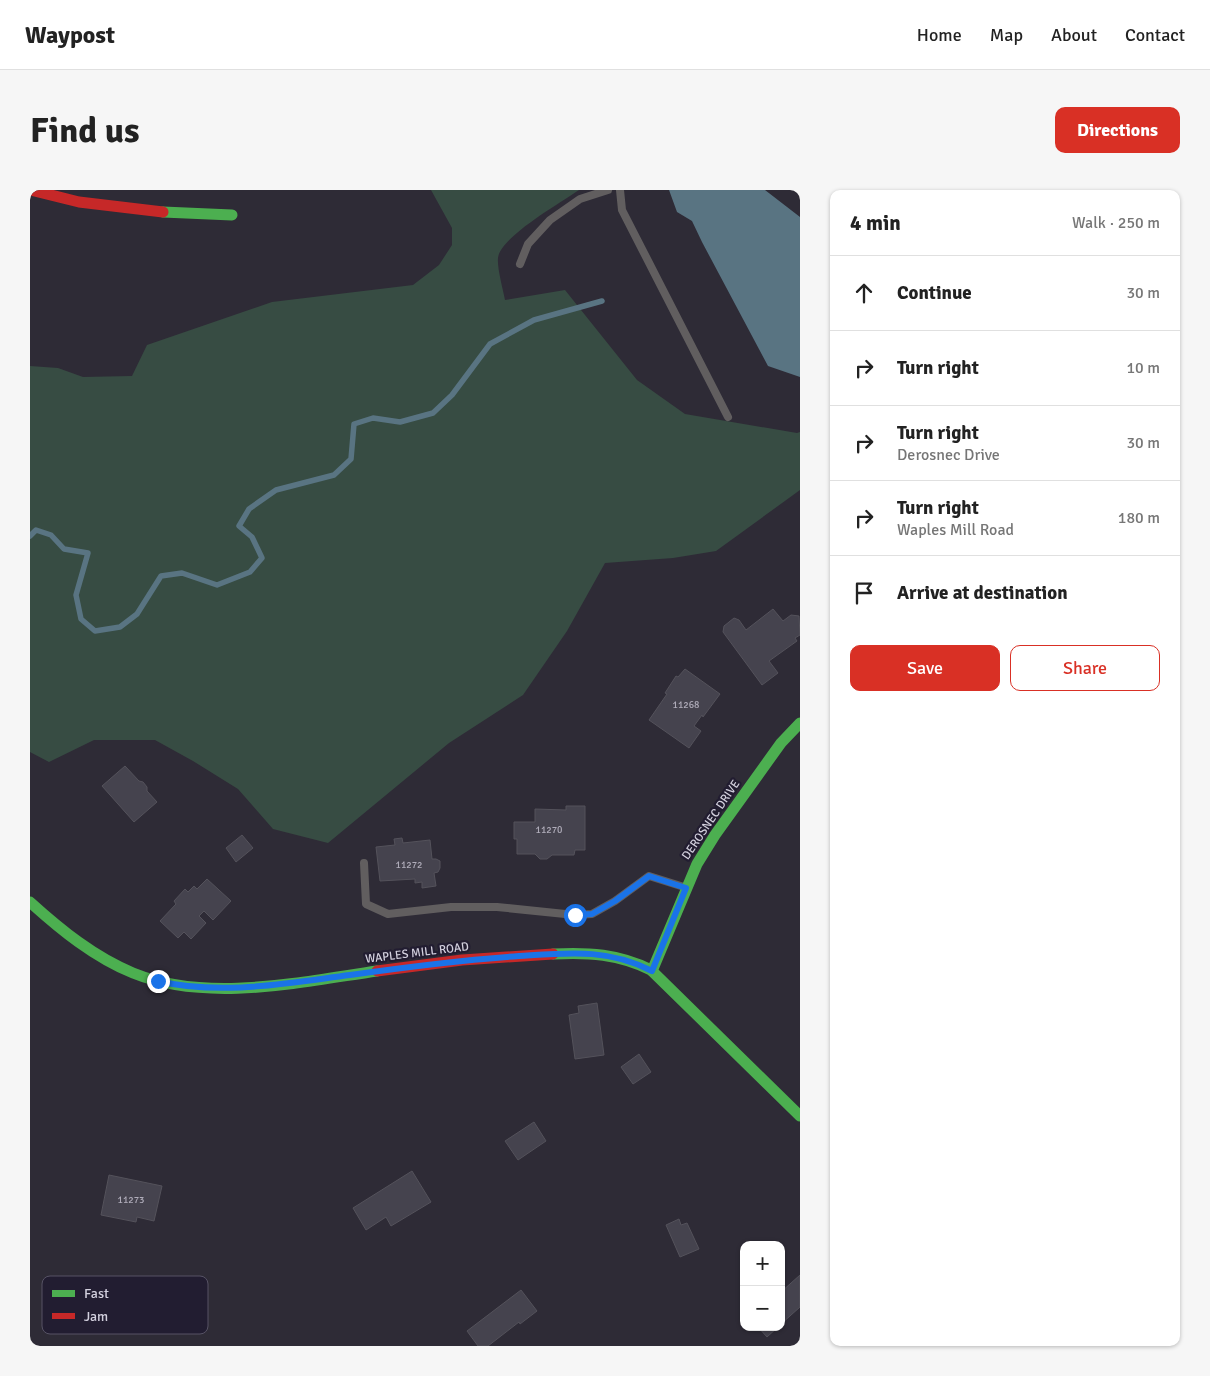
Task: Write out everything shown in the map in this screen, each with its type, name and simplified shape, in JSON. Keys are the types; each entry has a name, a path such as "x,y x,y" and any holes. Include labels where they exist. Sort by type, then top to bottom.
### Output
{"main road":[{"path":"31,190 102,206 191,214 232,214"},
{"name":"DEROSNEC DRIVE","path":"652,971 697,864 715,835 782,743 800,723"},
{"name":"WAPLES MILL ROAD","path":"30,902 56,925 104,959 150,979 196,987 232,988 306,981 454,961 572,953 594,953 618,957 637,963 652,971 668,984 800,1116"}],"lane":[{"path":"520,264 528,244 550,220 580,199 608,190"},
{"path":"620,190 622,210 728,417"},
{"path":"364,863 366,904 388,914 451,907 497,907 575,915 592,914 615,901 649,876 686,888"}],"green space":[{"path":"431,190 579,190 520,230 501,250 498,262 505,300 565,290 637,380 685,414 800,432 800,490 716,551 673,558 605,563 567,631 523,695 449,743 328,843 273,829 238,789 155,740 94,740 49,762 30,752 30,366 58,368 83,377 132,376 147,345 272,302 413,285 439,265 452,245 452,228"}],"water":[{"path":"669,190 765,190 800,217 800,377 768,366 692,221 677,212"}],"building":[{"path":"773,609 783,621 791,615 799,616 800,635 795,638 797,641 769,661 778,673 762,685 723,632 724,626 734,618 739,620 746,630"},
{"path":"685,669 720,694 694,726 701,731 689,748 649,720 667,694 665,693 676,676 678,677"},
{"path":"125,766 139,781 143,782 147,787 147,791 157,802 134,822 102,786"},
{"path":"566,806 585,806 585,850 575,850 574,855 552,855 547,859 540,859 535,854 517,854 517,839 514,839 514,822 535,822 535,809 566,810"},
{"path":"242,835 253,848 236,862 226,848"},
{"path":"402,838 403,843 430,840 432,859 440,861 438,872 434,873 436,886 422,888 422,882 415,883 415,879 380,881 376,847 395,845 394,839"},
{"path":"207,879 231,901 213,920 204,911 199,916 206,923 191,939 184,932 178,938 160,921 176,904 174,901 185,889 188,892 194,886 197,889"},
{"path":"597,1003 604,1055 575,1059 569,1015 579,1013 578,1006"},
{"path":"639,1054 651,1072 633,1084 621,1067"},
{"path":"534,1122 546,1141 518,1160 505,1141"},
{"path":"412,1171 431,1202 391,1226 386,1217 366,1230 353,1208"},
{"path":"109,1175 162,1186 154,1221 137,1217 136,1222 101,1215"},
{"path":"679,1219 681,1225 687,1223 699,1249 680,1257 666,1225"},
{"path":"800,1275 800,1307 785,1320 785,1288"},
{"path":"521,1290 537,1311 520,1324 519,1322 488,1346 478,1346 467,1331"},
{"path":"762,1331 774,1331 767,1337"}],"waterway":[{"path":"30,536 36,530 51,535 64,549 88,553 76,595 81,619 95,631 120,627 137,614 161,576 182,573 217,585 250,572 262,558 252,537 239,526 249,509 276,490 334,475 351,459 354,424 373,418 400,422 433,413 452,395 490,344 534,320 602,301"}],"traffic: fast":[{"path":"163,212 232,215"},
{"path":"652,971 697,864 715,835 781,743 800,723"},
{"path":"30,902 66,933 91,951 119,967 162,982 192,987 254,987 377,971"},
{"path":"553,954 579,953 603,955 627,960 651,970 800,1116"}],"traffic: jam":[{"path":"31,190 79,202 163,212"},
{"path":"377,971 462,960 553,954"}],"route":[{"path":"158,981 196,987 232,988 306,981 454,961 572,953 594,953 618,957 637,963 652,971 686,888 649,876 615,901 592,914 575,915"}]}
